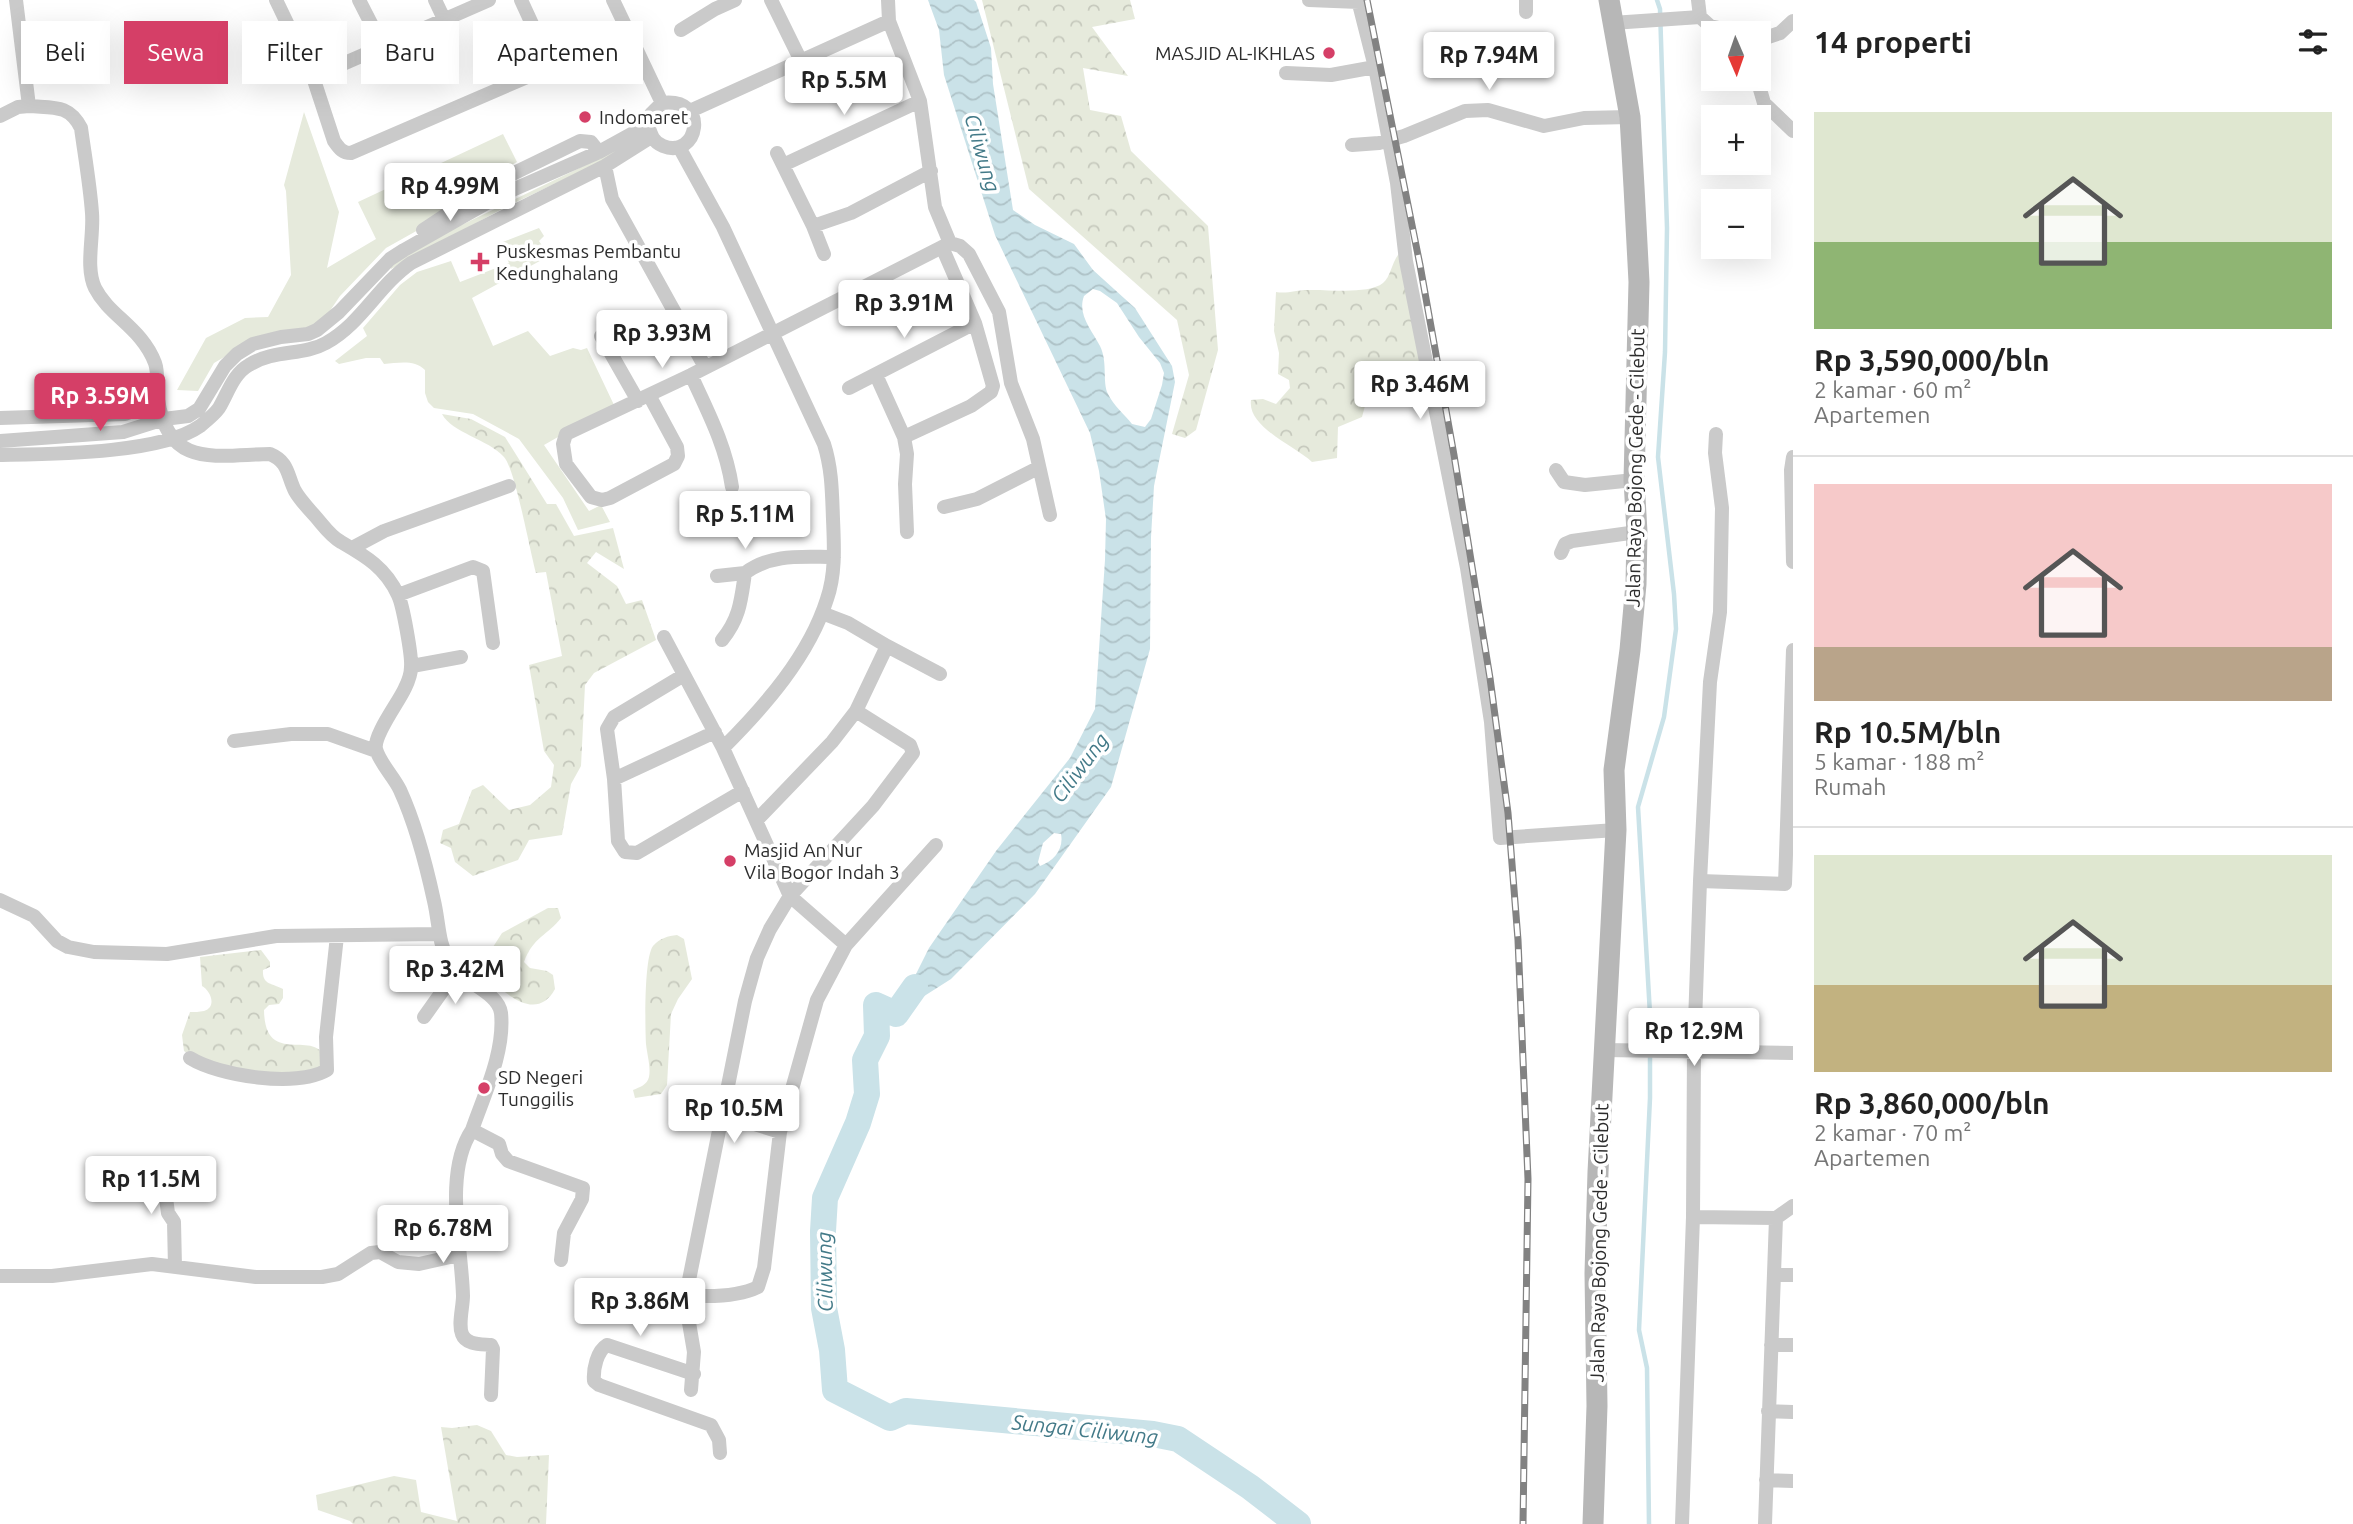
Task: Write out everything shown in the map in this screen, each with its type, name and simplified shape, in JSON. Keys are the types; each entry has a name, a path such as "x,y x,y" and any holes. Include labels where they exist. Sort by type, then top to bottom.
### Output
{"main road":[{"name":"Jalan Raya Bojong Gede - Cilebut","path":"1593,1524 1597,1406 1595,1273 1616,830 1614,770 1630,650 1637,532 1634,480 1639,282 1630,117 1621,23 1609,0"}],"street":[{"path":"16,0 29,106"},
{"path":"276,0 286,21"},
{"path":"359,0 370,21"},
{"path":"435,0 444,19"},
{"path":"440,21 489,0"},
{"path":"315,84 334,141 345,153 358,151 534,74 544,63 544,50 521,0"},
{"path":"613,0 662,103"},
{"path":"681,30 712,5 735,0"},
{"path":"771,0 801,61"},
{"path":"888,0 889,21 920,101 935,207 975,323 993,386 991,392 971,405 904,437"},
{"path":"1309,0 1358,1 1375,67 1397,183 1406,261 1467,568 1490,722 1500,838 1616,830"},
{"path":"1698,0 1700,17 1704,21"},
{"path":"1621,23 1700,17"},
{"path":"1771,36 1780,33 1793,20"},
{"path":"690,111 889,21"},
{"path":"1286,73 1331,75 1375,67"},
{"path":"1760,91 1764,103 1793,131"},
{"path":"824,254 780,159 920,101"},
{"path":"675,102 690,111 695,121 694,132 688,141 679,147 659,145 650,131 651,114 662,103 675,102"},
{"path":"0,116 18,107 62,109 75,117 81,128 92,216 91,269 94,286 102,298 137,332 155,364 158,401 170,438 195,454 270,454 279,458 285,465 296,492 309,509 331,534 369,557 386,575 398,595 404,613 412,666 406,686 381,730 376,751"},
{"path":"1352,145 1404,136 1465,111 1488,110 1544,126 1584,118 1630,117"},
{"path":"0,441 123,432 164,419 188,416 247,366 275,353 323,345 343,332 360,317 390,279 411,263 650,131"},
{"path":"679,147 723,227 830,460 834,557 828,597 822,613 780,683 757,714 723,748"},
{"path":"0,455 128,448 197,428 215,413 231,360 253,344 317,330 339,312 382,267 498,189 602,159"},
{"path":"602,159 612,199 705,367"},
{"path":"813,226 851,213 931,171"},
{"path":"601,336 644,398 677,447 678,456 674,464 602,500 591,497 566,464 563,444 566,434 644,398 691,375 946,245 960,246 969,254 999,312 1011,383 1033,439 1050,515"},
{"path":"849,388 975,323"},
{"path":"691,375 727,457 732,487"},
{"path":"876,375 904,437 907,454 907,531"},
{"path":"0,418 125,414 158,401"},
{"path":"1682,1524 1693,1217 1700,881 1710,682 1720,612 1722,508 1715,453 1716,434"},
{"path":"1793,457 1793,562"},
{"path":"944,507 977,499 1038,468"},
{"path":"1556,470 1564,482 1585,485 1634,480"},
{"path":"354,547 384,531 509,486"},
{"path":"1561,553 1565,544 1572,541 1637,532"},
{"path":"717,576 745,573 760,562 775,558 834,557"},
{"path":"398,595 473,567 483,571 493,643"},
{"path":"722,640 734,626 738,616 745,573"},
{"path":"822,613 848,623 940,674"},
{"path":"664,637 723,748 790,895 846,945"},
{"path":"757,821 832,742 856,711 887,646"},
{"path":"1700,881 1789,888 1793,650"},
{"path":"412,666 461,657"},
{"path":"684,675 614,717 607,729 618,841 625,852 637,853 743,791"},
{"path":"691,1390 694,1352 686,1295 745,1000 757,958 790,895 865,814 913,753 910,745 856,711"},
{"path":"614,779 715,732"},
{"path":"234,741 291,734 328,734 376,751 391,772 409,811 435,904 439,934 449,963 456,972 495,1000 501,1012 500,1042 472,1130 466,1139 459,1171 456,1213 463,1294 461,1331 463,1337 470,1342 491,1345 493,1349 491,1395"},
{"path":"621,1287 686,1295 739,1294 758,1287 764,1268 780,1132 817,1000 846,945 936,845"},
{"path":"0,900 34,916 57,941 68,947 94,952 167,954 276,936 439,934"},
{"path":"190,1058 205,1067 255,1079 311,1075 327,1070 326,1037 337,936"},
{"path":"424,1017 456,972"},
{"path":"1604,1050 1793,1053"},
{"path":"722,1114 780,1132"},
{"path":"472,1130 499,1144 508,1161 583,1188 582,1199 564,1233 561,1260"},
{"path":"168,1164 166,1198 168,1213 174,1222 175,1267"},
{"path":"1693,1217 1776,1218 1793,1206"},
{"path":"1765,1524 1776,1218"},
{"path":"0,1276 52,1276 133,1265 256,1277 322,1277 338,1274 371,1253 380,1252 398,1262 419,1264 459,1255"},
{"path":"1774,1275 1793,1275"},
{"path":"694,1374 607,1345 600,1352 594,1381 711,1425 716,1433 720,1453"},
{"path":"1771,1345 1793,1345"},
{"path":"1768,1411 1793,1412"},
{"path":"1766,1480 1793,1481"}],"green space":[{"path":"982,0 1130,0 1135,19 1092,27 1128,76 1083,68 1090,110 1121,116 1131,151 1208,226 1218,350 1196,430 1185,438 1172,434 1189,375 1177,320 1029,189"},
{"path":"304,112 339,212 327,268 376,239 358,202 503,134 517,162 477,184 479,191 386,248 340,296 317,330 245,345 214,363 198,391 177,390 206,338 245,318 268,317 291,275 284,185"},
{"path":"631,143 632,147 504,208 391,269 391,265 441,235"},
{"path":"539,228 544,236 539,241 549,256 472,298 493,346 528,331 550,356 573,348 587,348 614,405 544,445 589,511 601,505 610,522 578,530 563,498 519,439 473,414 434,408 425,393 425,370 421,367 406,362 384,364 380,358 339,364 335,361 367,336 363,328 400,285 417,272 451,261 460,282 509,263 500,243"},
{"path":"1401,251 1431,375 1424,388 1397,393 1389,382 1374,372 1362,417 1338,427 1337,458 1312,462 1264,427 1252,410 1251,400 1263,399 1276,404 1290,388 1289,380 1278,374 1279,353 1274,331 1276,292 1376,287 1386,280"},
{"path":"442,414 471,419 505,437 547,504 556,504 574,536 613,528 624,569 596,552 587,563 617,586 626,604 642,600 656,640 594,673 585,685 581,766 571,784 562,835 529,840 518,860 473,876 455,862 451,848 440,843 443,830 459,824 472,790 483,785 509,810 530,805 551,787 554,765 544,751 529,665 562,656 546,572 536,573 508,465 497,451 454,426"},
{"path":"548,908 558,908 561,918 536,942 524,962 530,968 553,975 555,989 548,999 539,1004 521,1002 503,991 487,976 493,947 502,933"},
{"path":"677,935 684,939 692,979 671,1014 667,1085 661,1094 635,1098 633,1090 645,1084 649,1073 645,1008 650,953 658,941"},
{"path":"261,950 270,962 270,967 263,970 264,978 268,983 283,989 283,998 279,1004 269,1005 264,1010 267,1028 273,1039 314,1047 322,1053 327,1065 295,1076 208,1068 184,1051 182,1035 190,1012 204,1011 211,1003 210,995 202,986 200,957"},
{"path":"477,1425 491,1431 506,1455 549,1455 546,1524 353,1524 318,1510 316,1495 394,1476 416,1480 421,1512 457,1521 441,1427"}],"water":[{"path":"928,0 976,2 991,48 993,84 1013,210 1035,225 1074,244 1093,270 1135,308 1172,366 1175,382 1154,486 1150,649 1111,787 1035,894 951,979 896,1014 929,948 996,851 1070,758 1095,709 1105,560 1106,519 1090,433 995,235 944,75 939,30","holes":["1093,289 1117,303 1160,363 1164,373 1151,419 1145,427 1132,424 1108,394 1102,352 1082,310 1084,296","1054,833 1061,834 1061,845 1054,858 1040,866 1038,862 1043,843"]}],"waterway":[{"path":"1649,1524 1647,1368 1639,1330 1650,1098 1650,1014 1638,807 1664,717 1676,629 1658,457 1665,352 1667,228 1660,9 1657,0"},
{"name":"Ciliwung","path":"915,987 896,1014 876,1005 877,1036 865,1060 867,1094 858,1123 825,1198 824,1308 832,1350 835,1390 890,1418 906,1411 1153,1434 1178,1439 1250,1487 1298,1524"}],"railway":[{"path":"1367,0 1420,265 1454,455 1490,678 1508,813 1518,940 1528,1179 1523,1524"}],"place":[{"name":"MASJID AL-IKHLAS","path":"1329,53"},
{"name":"Indomaret","path":"585,117"},
{"name":"Puskesmas Pembantu Kedunghalang","path":"480,262"},
{"name":"Masjid An Nur Vila Bogor Indah 3","path":"730,861"},
{"name":"SD Negeri Tunggilis","path":"484,1088"}],"water label":[{"name":"Sungai Ciliwung","path":"1085,1430"}]}
